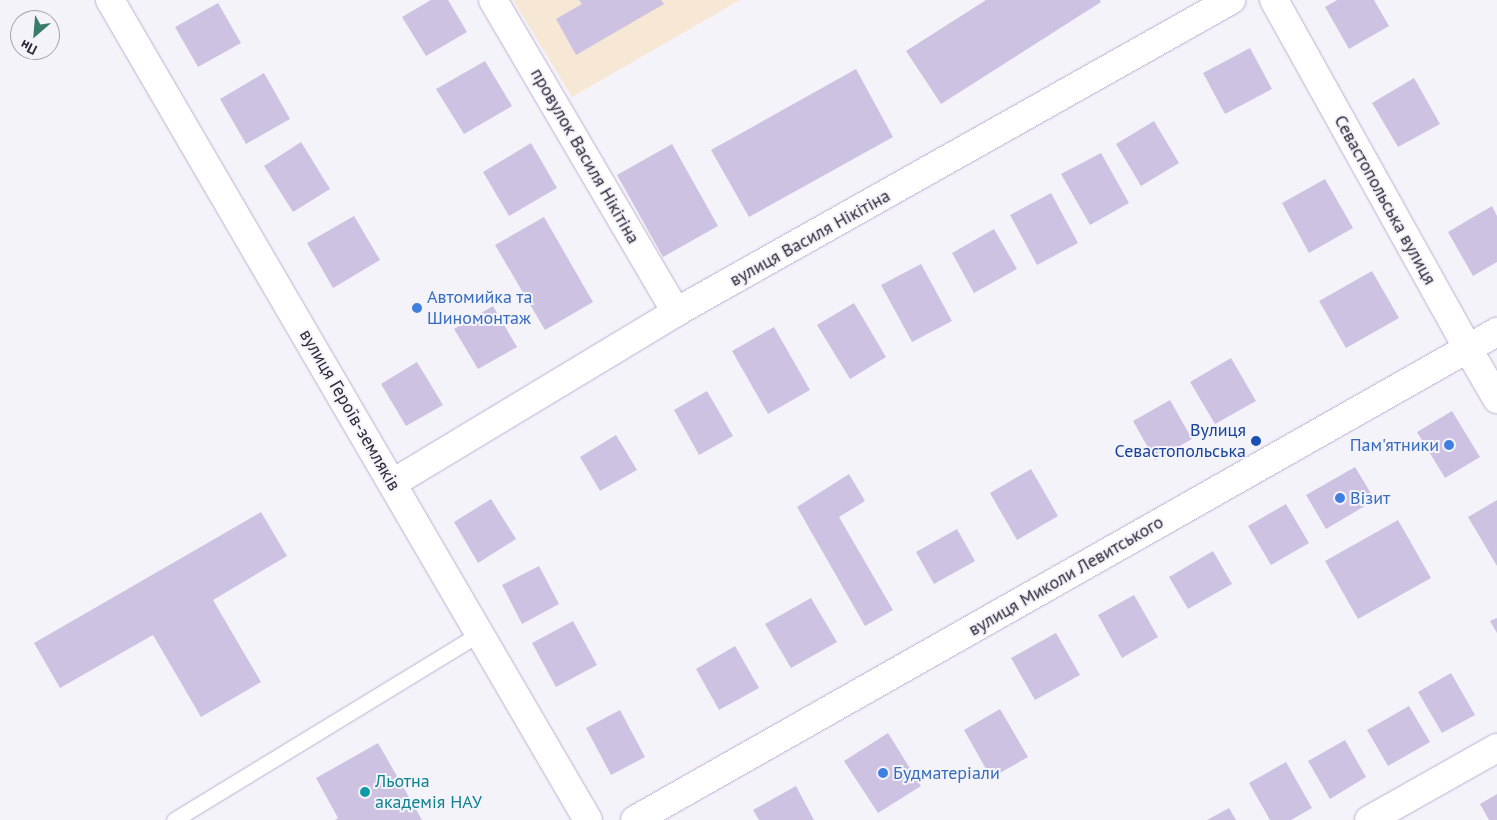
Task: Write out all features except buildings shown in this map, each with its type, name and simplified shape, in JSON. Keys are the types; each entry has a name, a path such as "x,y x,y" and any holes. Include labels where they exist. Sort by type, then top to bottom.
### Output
{"main road":[{"name":"вулиця Героїв-земляків","path":"110,0 588,820"},
{"name":"провулок Василя Нікітіна","path":"493,0 676,312"},
{"name":"вулиця Василя Нікітіна","path":"393,483 676,312 1231,0"},
{"name":"Севастопольська вулиця","path":"1274,0 1497,399"},
{"name":"вулиця Миколи Левитського","path":"635,820 1497,332"},
{"path":"1369,820 1497,748"}],"lane":[{"path":"174,820 479,634"}],"shaded area":[{"path":"513,0 740,0 572,97"}],"place":[{"name":"Автомийка та Шиномонтаж","path":"417,308"},
{"name":"Вулиця Севастопольська","path":"1256,441"},
{"name":"Пам'ятники","path":"1449,445"},
{"name":"Візит","path":"1340,498"},
{"name":"Будматеріали","path":"883,773"},
{"name":"Льотна академія НАУ","path":"365,792"}]}
